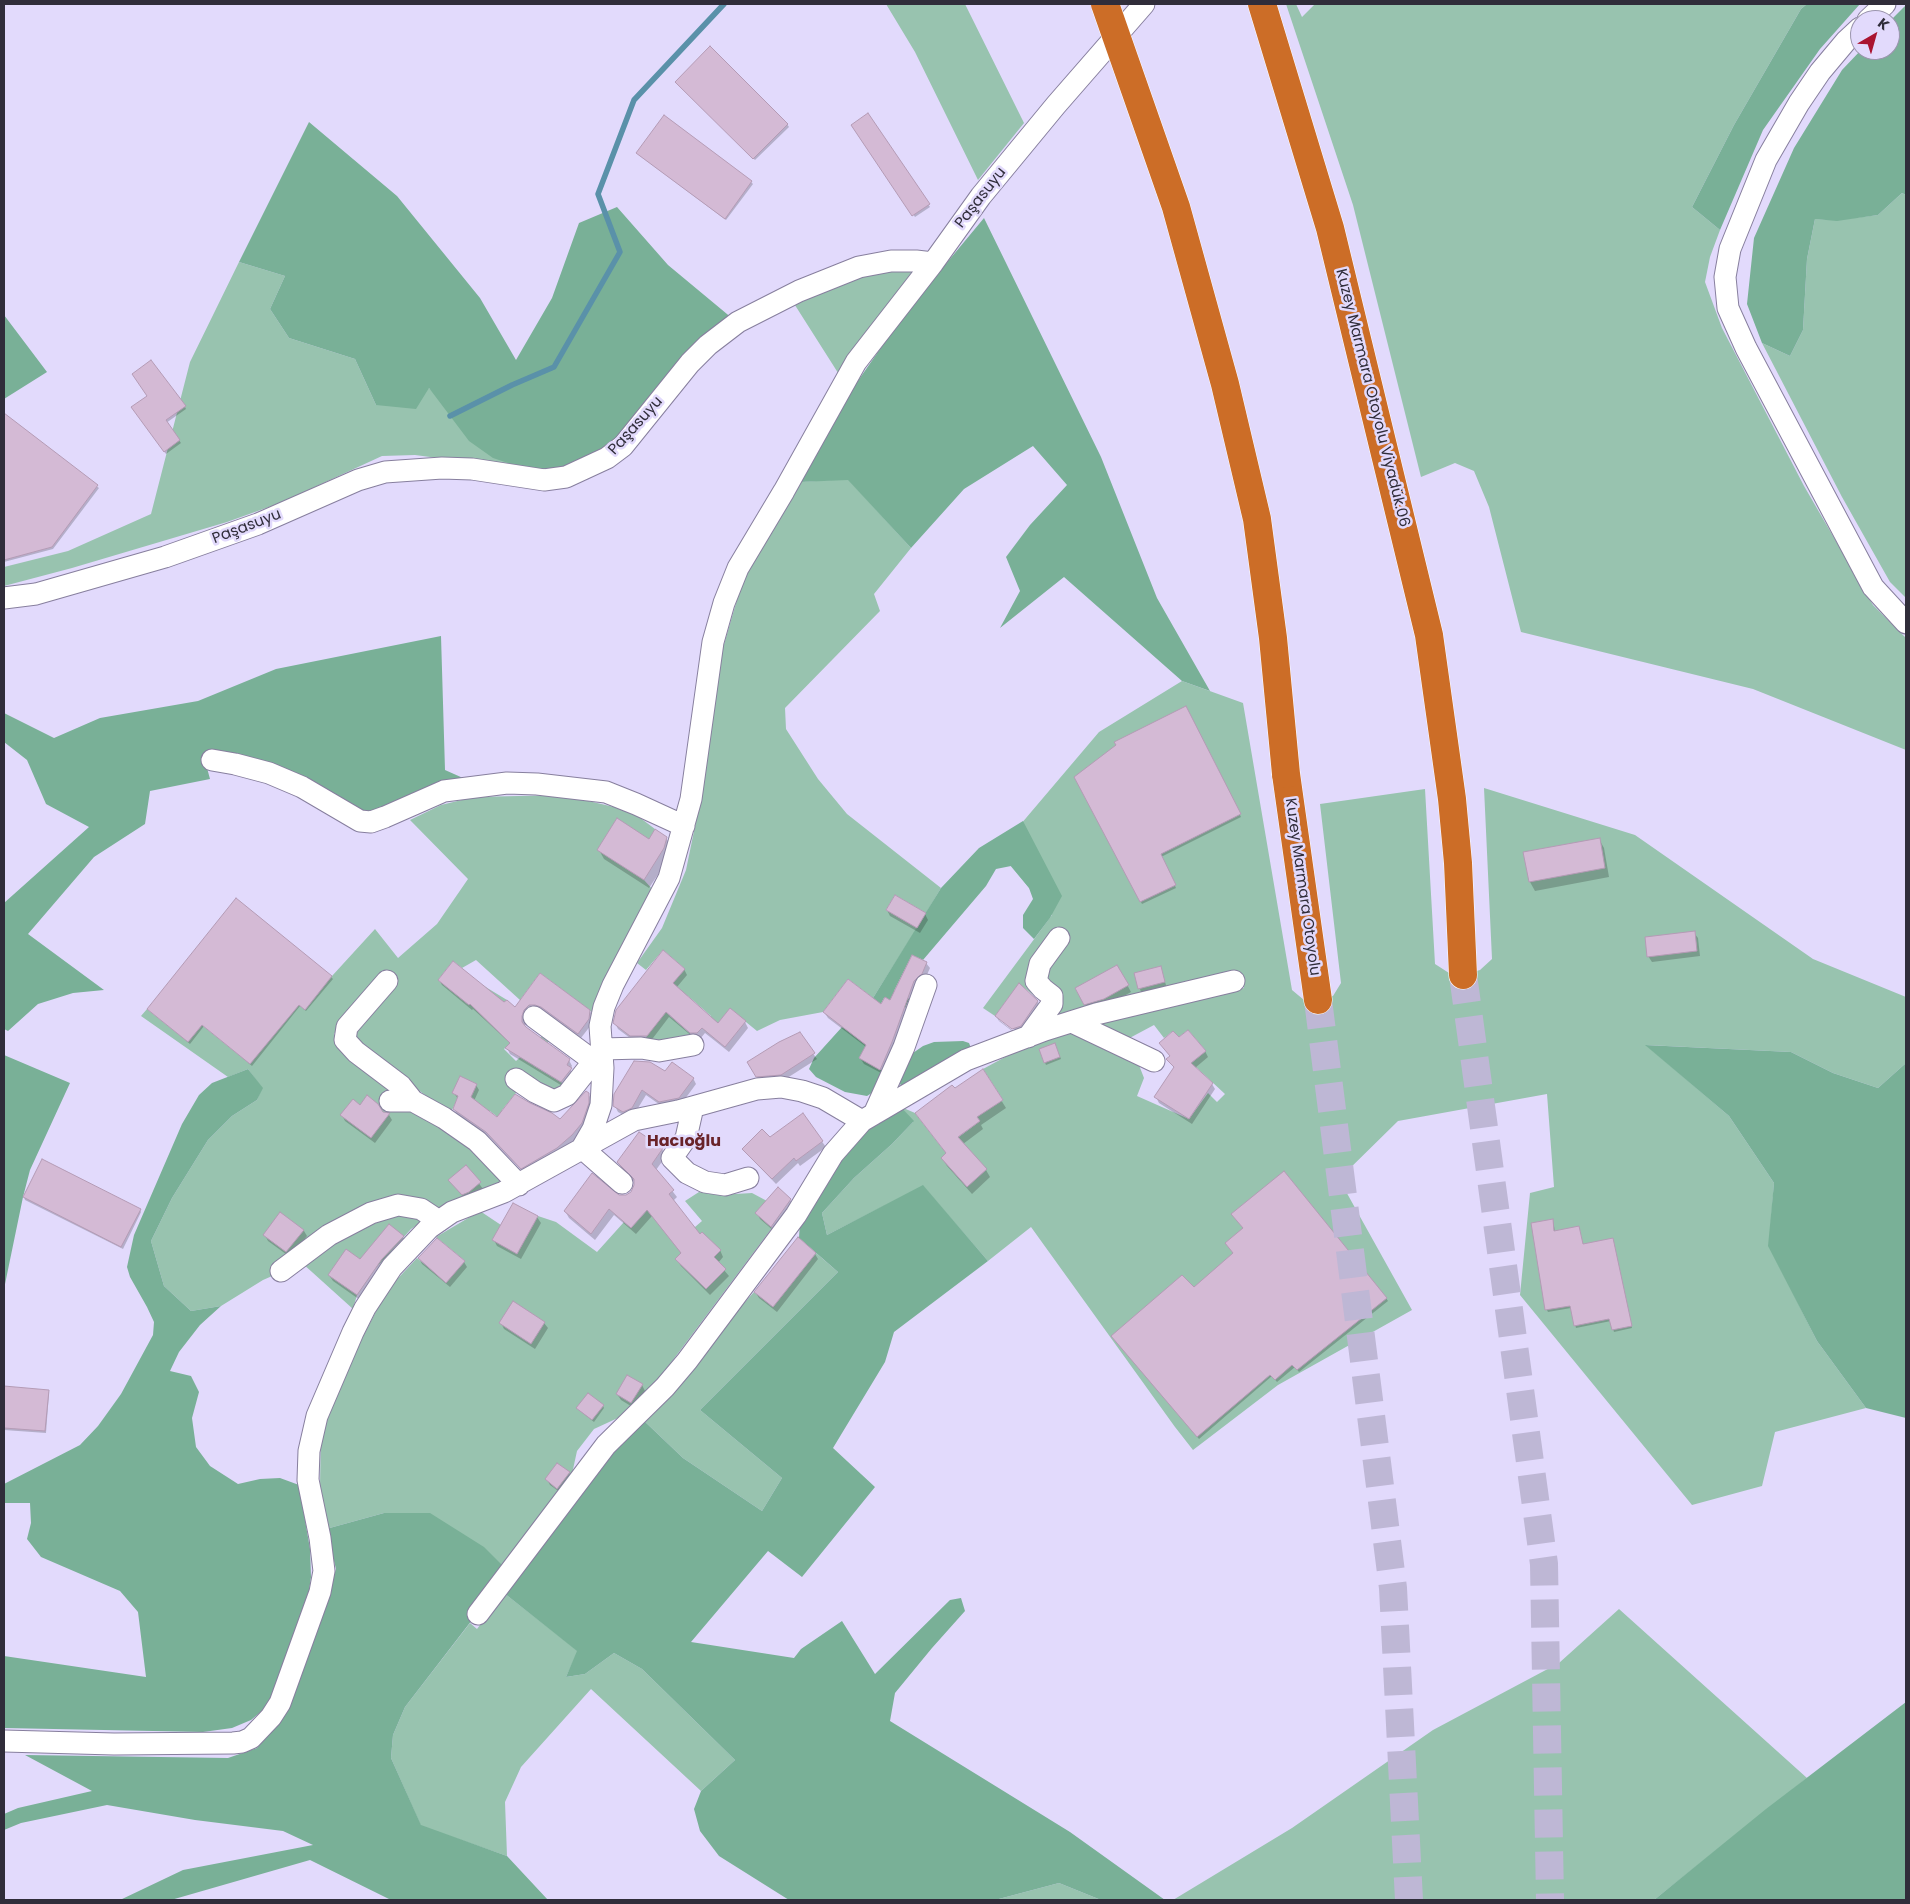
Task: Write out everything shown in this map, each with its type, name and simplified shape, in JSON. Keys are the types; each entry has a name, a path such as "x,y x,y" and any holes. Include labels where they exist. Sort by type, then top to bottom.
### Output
{"highway":[{"name":"Kuzey Marmara Otoyolu","path":"1105,4 1176,208 1225,384 1258,519 1273,638 1286,774 1318,1000"},
{"name":"Kuzey Marmara Otoyolu Viyadük.06","path":"1262,4 1330,228 1429,635 1452,799 1458,863 1463,975"}],"street":[{"name":"Paşasuyu","path":"4,598 36,594 165,557 258,524 358,480 385,472 442,468 472,469 544,480 566,477 607,458 623,446 690,363 708,344 738,322 799,291 859,267 891,261 933,263 981,196 1056,105 1144,4"},
{"path":"1850,37 1820,72 1766,160 1730,249 1725,277 1728,308 1751,356 1873,587 1906,624"},
{"path":"582,1148 593,1129 601,1105 600,1026 604,1007 613,985 669,878 691,800 713,642 724,603 738,568 789,482 856,362 933,263"},
{"path":"212,760 269,773 302,786 360,821 371,822 385,817 444,791 507,783 537,784 606,792 684,826"},
{"path":"1028,1037 1052,1004 1052,996 1036,981 1040,964 1059,938"},
{"path":"478,1614 606,1445 665,1387 687,1361 796,1215 833,1154 868,1118 966,1060 1096,1014 1234,981"},
{"path":"386,982 347,1027 345,1040 356,1052 401,1086 413,1101 477,1141 519,1185"},
{"path":"868,1118 904,1047 926,984"},
{"path":"534,1017 599,1060"},
{"path":"1072,1022 1154,1061"},
{"path":"516,1079 541,1096 554,1101 567,1095 599,1060 641,1048 659,1052 693,1045"},
{"path":"4,1741 114,1744 234,1743 251,1738 271,1717 280,1703 320,1592 324,1571 320,1538 308,1480 309,1451 317,1416 353,1332 379,1284 406,1251 429,1228 452,1212 519,1185 634,1120 693,1107 757,1089 781,1088 802,1091 868,1118"},
{"path":"390,1101 413,1101"},
{"path":"693,1107 686,1138 672,1158 687,1173 705,1182 725,1184 748,1178"},
{"path":"582,1148 622,1183"},
{"path":"281,1271 329,1235 371,1213 398,1205 420,1209 439,1221"}],"green space":[{"path":"886,4 965,4 1024,123 978,180 915,52"},
{"path":"1286,4 1296,4 1302,17 1315,4 1807,4 1801,9 1734,125 1692,207 1720,230 1710,257 1705,282 1722,328 1804,486 1873,605 1906,638 1906,750 1753,689 1521,632 1489,507 1474,471 1455,463 1421,477 1353,205"},
{"path":"1807,4 1860,4 1855,10 1850,10 1850,15 1820,49 1763,130 1720,230 1692,207 1734,125 1801,9"},
{"path":"1906,5 1906,195 1902,193 1878,215 1837,221 1815,219 1807,259 1803,330 1790,356 1762,343 1747,304 1754,238 1794,148 1842,70 1852,60 1900,60 1900,11"},
{"path":"309,122 397,196 480,298 516,360 552,298 579,223 617,207 668,265 733,319 621,441 558,472 529,470 493,458 469,441 429,388 416,409 376,405 355,359 289,338 270,309 285,276 239,262"},
{"path":"1902,193 1906,195 1906,598 1890,582 1842,497 1762,343 1790,356 1803,330 1807,259 1815,219 1837,220 1878,215"},
{"path":"984,218 1101,457 1157,598 1210,691 1182,681 1064,577 1000,628 1020,591 1006,557 1030,525 1067,485 1033,446 964,489 911,548 848,480 800,482 853,388 905,313"},
{"path":"239,262 285,276 270,309 289,338 355,359 376,405 429,388 529,470 415,455 382,456 280,503 227,522 4,586 4,567 68,551 151,514 190,362"},
{"path":"906,266 912,272 840,376 793,302 856,273"},
{"path":"4,315 47,372 4,399"},
{"path":"848,479 911,548 874,594 880,611 785,708 786,729 818,779 847,814 941,888 926,913 895,895 886,910 917,928 873,998 848,979 823,1012 780,1020 757,1031 730,1009 709,1034 702,1028 711,1016 688,996 670,1016 694,1037 641,1044 661,1017 664,993 685,969 663,950 646,970 637,963 662,928 686,870 700,802 720,658 741,586 753,561 800,482"},
{"path":"441,636 445,770 472,782 369,817 204,757 210,779 150,791 145,824 94,857 28,934 104,990 73,993 38,1004 8,1031 4,1029 4,903 89,827 46,804 27,760 4,742 4,713 54,738 100,718 198,701 276,669"},
{"path":"1182,681 1243,703 1292,990 1304,1000 1318,1000 1333,996 1341,983 1320,804 1425,789 1435,964 1449,973 1463,975 1480,970 1492,959 1484,788 1635,835 1813,959 1906,997 1906,1063 1878,1088 1833,1073 1791,1052 1646,1045 1729,1116 1774,1183 1769,1246 1817,1341 1866,1408 1775,1432 1762,1486 1692,1505 1520,1295 1530,1193 1554,1187 1547,1094 1398,1121 1339,1179 1412,1310 1278,1385 1193,1450 1031,1227 988,1261 923,1186 827,1235 822,1213 854,1178 913,1122 901,1107 915,1113 943,1149 980,1121 973,1112 990,1108 1003,1100 983,1069 1031,1043 1071,1030 1137,1060 1144,1078 1137,1096 1189,1119 1208,1093 1217,1102 1225,1094 1197,1068 1184,1069 1206,1051 1188,1030 1179,1037 1173,1031 1164,1038 1154,1025 1124,1041 1091,1023 1244,988 1242,974 1021,1036 1045,1004 1019,984 995,1016 983,1008 1052,915 998,851 1099,732"},
{"path":"563,795 631,811 655,829 649,843 617,819 598,850 644,880 654,891 593,1013 540,973 520,1000 476,960 462,968 453,961 438,980 469,1005 484,986 507,1000 487,1020 510,1043 504,1049 516,1061 543,1035 550,1039 534,1066 569,1087 558,1094 548,1094 514,1074 510,1081 520,1088 502,1110 530,1133 548,1110 560,1120 540,1147 512,1123 509,1126 490,1111 488,1114 457,1100 450,1114 355,1042 359,1018 396,975 392,971 350,1014 334,1034 345,1052 494,1167 504,1185 443,1208 411,1229 375,1269 357,1295 353,1309 302,1263 263,1280 221,1306 191,1311 164,1286 151,1241 172,1198 208,1140 232,1116 257,1100 262,1088 248,1069 228,1077 141,1016 147,1009 188,1042 202,1025 250,1064 293,1011 204,939 209,932 305,1010 332,976 375,929 398,958 437,924 468,879 410,820 441,805 474,797"},
{"path":"1023,821 1062,896 1050,918 1034,939 1023,928 1023,915 1033,899 1029,888 1011,866 996,869 986,886 923,960 912,955 894,991 909,999 905,1008 884,998 870,1025 891,1036 859,1058 883,1071 878,1089 867,1096 845,1092 816,1077 809,1069 814,1058 842,1027 849,1031 873,998 941,888 979,848"},
{"path":"963,1041 969,1043 971,1048 906,1087 901,1086 899,1081 913,1053 923,1046 934,1042"},
{"path":"1645,1045 1791,1052 1833,1073 1878,1088 1906,1063 1906,1418 1866,1408 1817,1341 1768,1246 1774,1183 1729,1116"},
{"path":"4,1055 70,1083 30,1170 4,1289"},
{"path":"248,1069 263,1088 257,1100 232,1116 208,1140 172,1198 151,1241 164,1286 191,1311 221,1306 200,1325 179,1352 170,1371 191,1376 199,1392 192,1418 196,1447 210,1466 238,1484 260,1479 280,1478 299,1485 310,1549 311,1577 308,1598 272,1697 263,1710 251,1720 232,1728 203,1732 4,1728 4,1656 146,1677 138,1612 120,1591 41,1557 27,1539 31,1523 30,1503 4,1503 4,1484 80,1445 98,1426 121,1394 153,1335 154,1322 130,1277 127,1267 134,1235 182,1124 199,1095 212,1083"},
{"path":"901,1107 914,1121 892,1144 854,1178 822,1213 827,1235 923,1185 988,1261 894,1332 885,1362 833,1448 875,1487 802,1577 768,1551 691,1642 794,1658 801,1649 842,1621 875,1674 950,1600 961,1598 965,1611 895,1693 890,1721 1070,1832 1165,1900 1101,1900 1059,1883 995,1900 789,1900 719,1856 700,1831 694,1809 701,1791 735,1760 642,1669 614,1653 585,1674 566,1677 577,1651 504,1593 641,1418 683,1458 762,1511 782,1478 700,1410 838,1272 799,1238 800,1221 836,1164 864,1133"},
{"path":"699,1192 719,1195 752,1193 767,1201 756,1213 772,1228 646,1396 620,1417 594,1429 577,1451 572,1474 509,1572 384,1513 326,1529 320,1485 321,1431 340,1381 387,1290 417,1258 446,1282 465,1261 436,1237 480,1211 501,1225 517,1254 538,1216 556,1222 597,1252 624,1222 631,1228 650,1207 669,1195 676,1203 655,1219 695,1227 702,1221 685,1201"},
{"path":"816,1253 838,1272 700,1410 782,1478 762,1511 683,1458 641,1418 754,1292 773,1307"},
{"path":"384,1513 430,1513 484,1547 509,1572 405,1707 393,1735 391,1758 421,1825 507,1856 548,1900 391,1900 310,1860 171,1900 120,1900 183,1870 313,1845 283,1831 195,1820 107,1805 21,1823 4,1830 4,1814 18,1808 92,1791 25,1755 228,1758 257,1748 272,1729 327,1597 336,1569 326,1529"},
{"path":"504,1593 578,1651 566,1677 585,1674 614,1653 642,1669 735,1760 701,1791 591,1689 521,1767 505,1802 507,1856 421,1826 391,1758 393,1735 405,1707 470,1623 477,1629"},
{"path":"1619,1609 1807,1778 1654,1900 1173,1900 1292,1828 1433,1730 1559,1663"},
{"path":"1906,1702 1906,1900 1654,1900 1766,1809"},
{"path":"1059,1883 1101,1900 995,1900"}],"building":[{"path":"710,46 788,124 753,159 675,82"},
{"path":"868,113 930,204 912,216 851,125"},
{"path":"664,115 752,181 725,219 636,153"},
{"path":"151,360 186,406 166,420 180,440 164,452 131,407 147,396 132,374"},
{"path":"4,413 98,485 52,547 4,560"},
{"path":"1186,706 1241,814 1161,854 1176,885 1140,902 1074,777 1116,745 1114,742"},
{"path":"617,818 649,839 655,829 667,837 664,848 644,880 597,850"},
{"path":"1600,838 1605,868 1529,882 1523,852"},
{"path":"895,895 926,913 917,928 886,910"},
{"path":"236,898 332,976 305,1010 299,1005 250,1064 202,1025 188,1042 147,1009"},
{"path":"1695,931 1697,951 1647,957 1645,937"},
{"path":"663,950 685,969 673,983 718,1023 730,1008 746,1021 725,1047 702,1028 697,1033 690,1033 666,1012 647,1036 630,1036 613,1023 616,1010"},
{"path":"912,955 927,962 922,974 914,981 880,1070 859,1058 866,1045 823,1012 848,979 881,1004 885,997 890,1000"},
{"path":"453,961 504,1002 507,1000 515,1007 540,973 590,1010 589,1019 578,1034 541,1007 529,1005 524,1010 522,1022 526,1027 570,1059 567,1065 572,1068 561,1082 505,1048 510,1043 470,1004 438,980"},
{"path":"1117,965 1129,985 1104,999 1084,1005 1075,988"},
{"path":"1161,966 1165,982 1138,989 1134,973"},
{"path":"1019,983 1038,1001 1021,1026 1012,1029 995,1016"},
{"path":"1188,1030 1206,1051 1191,1063 1213,1083 1189,1119 1154,1097 1174,1067 1166,1059 1170,1056 1159,1043 1173,1031 1179,1037"},
{"path":"800,1032 815,1053 781,1075 756,1077 747,1062 779,1042"},
{"path":"1055,1043 1060,1057 1044,1063 1039,1049"},
{"path":"634,1061 650,1062 665,1071 672,1062 694,1078 679,1098 659,1102 642,1090 632,1108 623,1112 613,1106 614,1094"},
{"path":"983,1069 1003,1100 977,1117 980,1121 958,1137 987,1169 967,1187 941,1158 946,1153 915,1113 952,1085 955,1088"},
{"path":"460,1076 477,1084 471,1097 497,1117 515,1094 560,1119 586,1091 589,1093 589,1103 582,1123 572,1135 557,1148 521,1169 486,1132 453,1109 458,1096 452,1093"},
{"path":"367,1095 378,1104 383,1112 390,1113 371,1138 340,1115 353,1099 360,1105"},
{"path":"803,1113 823,1141 796,1161 794,1158 772,1179 742,1149 762,1129 770,1137"},
{"path":"639,1132 663,1148 652,1164 674,1190 669,1194 700,1234 702,1232 721,1250 714,1257 726,1269 706,1289 675,1259 681,1253 647,1210 631,1228 609,1209 591,1234 564,1211 592,1173 619,1195 626,1195 631,1192 634,1179 617,1162"},
{"path":"42,1159 141,1209 121,1247 23,1197"},
{"path":"466,1165 481,1182 462,1195 448,1180"},
{"path":"1284,1171 1387,1298 1297,1370 1292,1365 1275,1380 1270,1375 1197,1437 1111,1336 1182,1275 1194,1287 1233,1253 1225,1243 1243,1228 1231,1214"},
{"path":"778,1187 791,1199 771,1227 755,1213"},
{"path":"513,1203 538,1216 517,1254 492,1240"},
{"path":"280,1212 304,1230 286,1252 263,1235"},
{"path":"1553,1219 1554,1231 1579,1226 1583,1244 1613,1238 1632,1326 1612,1330 1609,1319 1574,1326 1570,1306 1545,1310 1531,1223"},
{"path":"389,1224 404,1236 382,1259 357,1295 328,1275 346,1249 360,1259"},
{"path":"798,1237 816,1253 773,1307 754,1292"},
{"path":"437,1238 465,1261 446,1283 418,1258"},
{"path":"513,1301 545,1322 531,1344 499,1323"},
{"path":"627,1375 643,1384 631,1403 616,1394"},
{"path":"4,1386 49,1390 45,1431 4,1428"},
{"path":"588,1393 604,1405 592,1420 576,1408"},
{"path":"557,1463 570,1472 557,1489 545,1479"}],"waterway":[{"path":"450,416 512,385 554,367 620,252 598,194 634,100 724,4"}],"tunnel":[{"path":"1463,975 1544,1564 1550,1900"},
{"path":"1318,1000 1393,1588 1409,1900"}],"district":[{"name":"Hacıoğlu","path":"684,1142"}]}
